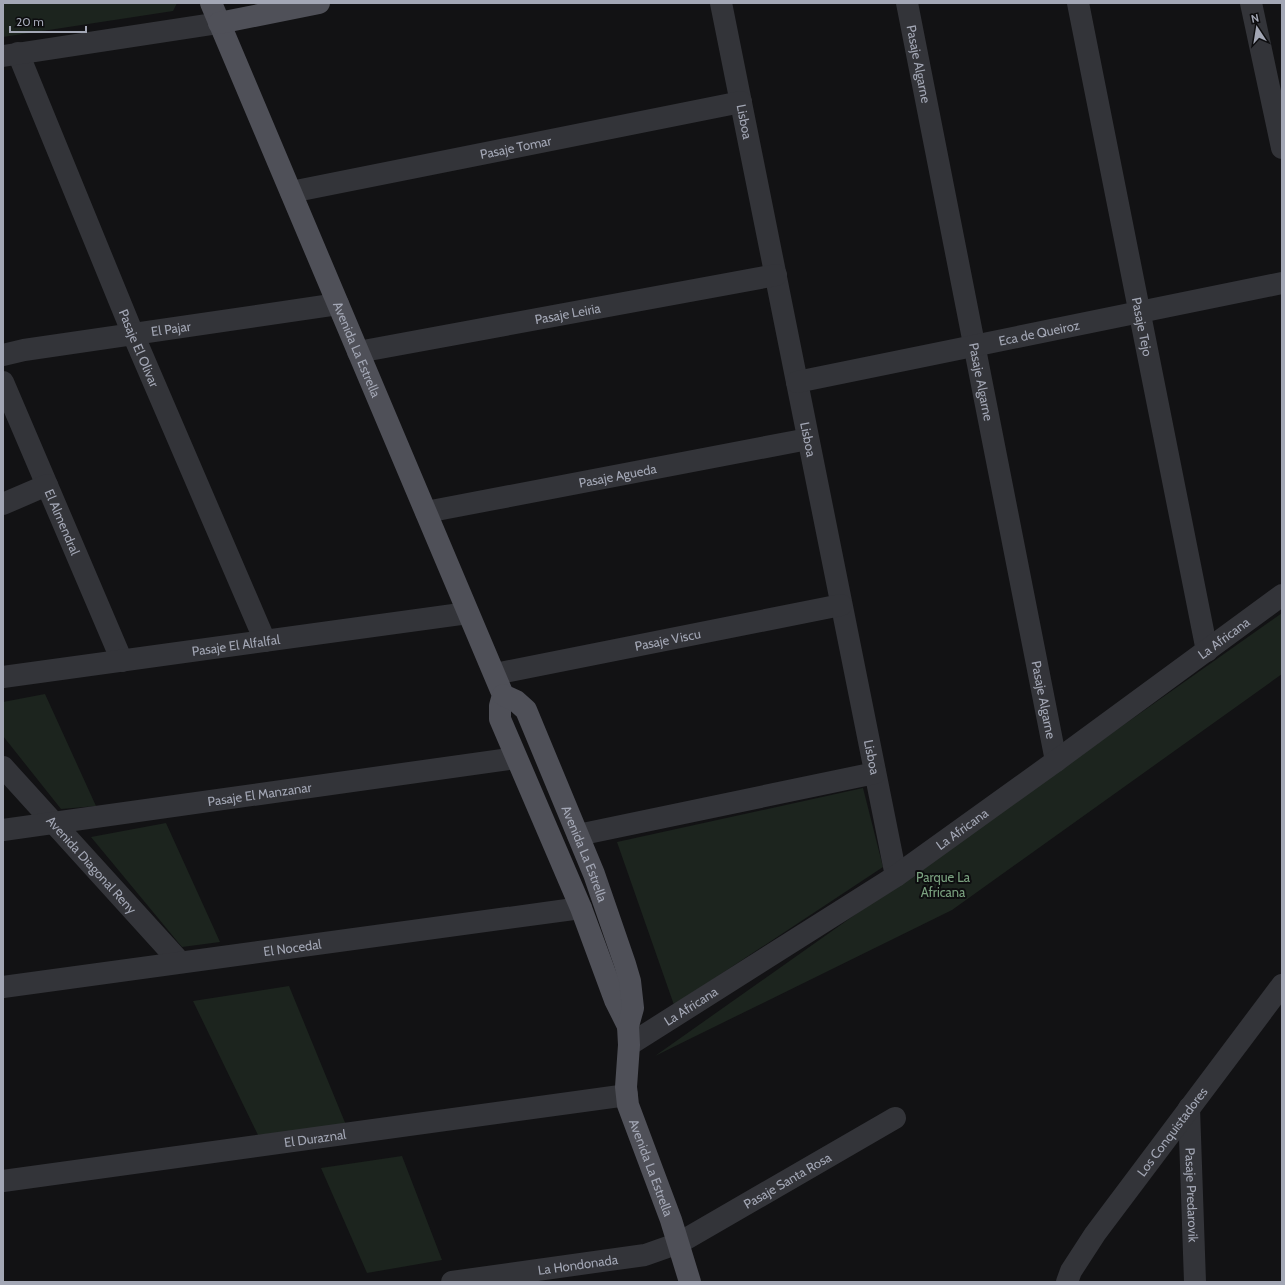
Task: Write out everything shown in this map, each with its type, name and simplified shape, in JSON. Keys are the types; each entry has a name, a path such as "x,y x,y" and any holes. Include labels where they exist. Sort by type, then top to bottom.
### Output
{"main road":[{"name":"Avenida La Estrella","path":"211,3 503,695 500,706 500,719 581,908 614,1000 629,1036"},
{"path":"219,23 319,3"},
{"name":"Avenida La Estrella","path":"503,695 516,701 526,710 578,835 625,964 633,1008 629,1036 626,1095 630,1114 679,1244 690,1282"}],"street":[{"name":"Lisboa","path":"721,3 896,876"},
{"name":"Pasaje Algarne","path":"907,3 1056,761"},
{"name":"Pasaje Tejo","path":"1078,3 1207,651"},
{"path":"1251,3 1282,148"},
{"path":"11,55 219,23"},
{"name":"Pasaje El Olivar","path":"11,55 265,641"},
{"name":"Pasaje Tomar","path":"290,192 741,102"},
{"name":"Pasaje Leiria","path":"358,352 776,275"},
{"name":"Eca de Queiroz","path":"797,382 1282,283"},
{"name":"El Pajar","path":"3,355 338,304"},
{"name":"El Almendral","path":"3,382 122,661"},
{"name":"Pasaje Agueda","path":"426,512 808,439"},
{"path":"3,504 47,485"},
{"name":"La Africana","path":"629,1036 896,876 1282,595"},
{"name":"Pasaje Viscu","path":"494,674 842,605"},
{"name":"Pasaje El Alfalfal","path":"3,677 468,613"},
{"name":"Pasaje El Manzanar","path":"3,830 516,758"},
{"name":"Avenida Diagonal Reny","path":"3,767 180,962"},
{"path":"578,835 875,773"},
{"name":"El Nocedal","path":"3,986 581,908"},
{"name":"Los Conquistadores","path":"1067,1282 1071,1271 1095,1234 1282,984"},
{"name":"El Duraznal","path":"3,1181 626,1095"},
{"name":"Pasaje Predarovik","path":"1189,1108 1195,1282"},
{"name":"Pasaje Santa Rosa","path":"679,1244 895,1118"},
{"name":"La Hondonada","path":"452,1282 645,1255 679,1244"}],"green space":[{"path":"3,3 177,3 173,11 3,37"},
{"name":"Parque La Africana","path":"1282,613 1282,674 952,910 655,1056"},
{"path":"45,694 96,806 61,809 3,736 3,702"},
{"path":"863,788 883,867 674,1005 617,842"},
{"path":"166,823 220,942 182,947 91,837"},
{"path":"289,986 346,1125 258,1135 193,1001"},
{"path":"402,1156 442,1260 367,1273 321,1168"}]}
